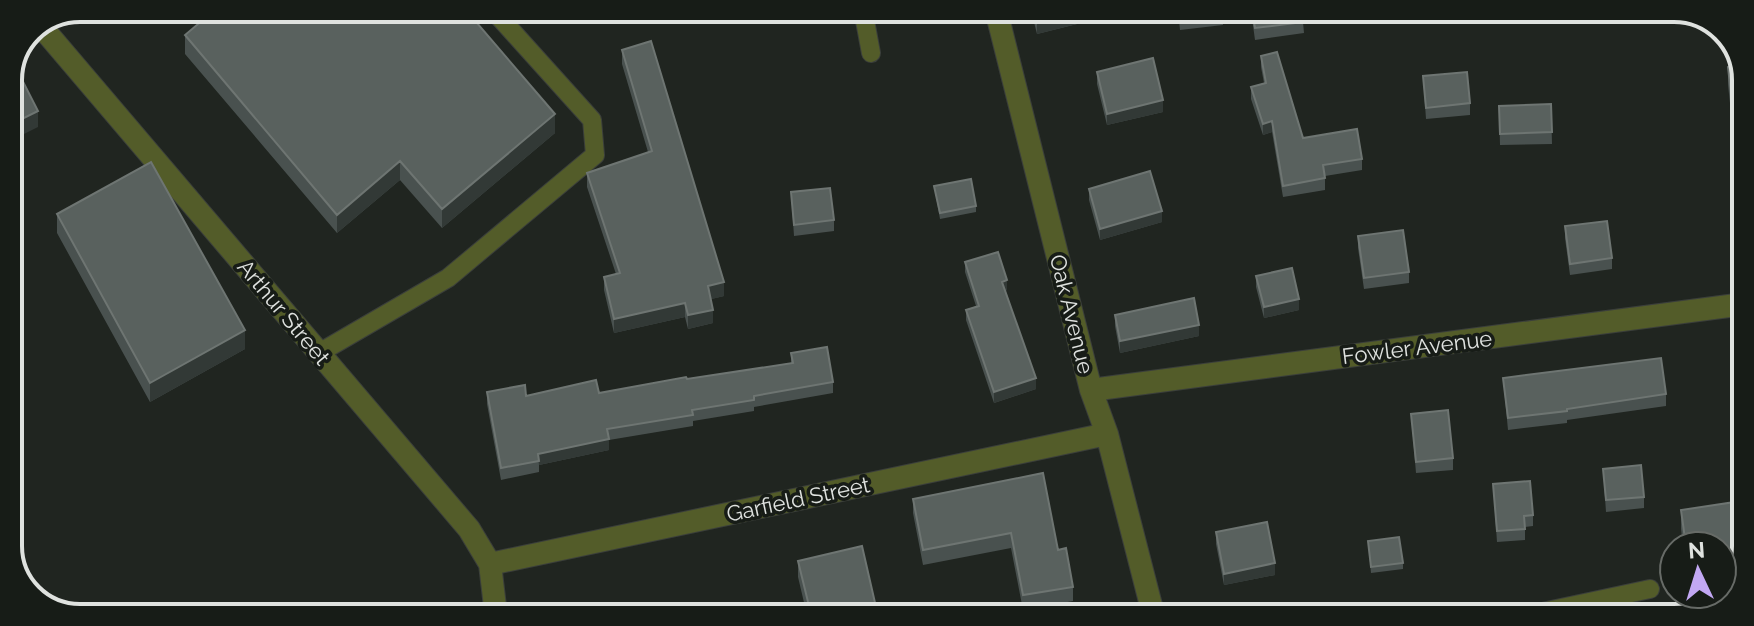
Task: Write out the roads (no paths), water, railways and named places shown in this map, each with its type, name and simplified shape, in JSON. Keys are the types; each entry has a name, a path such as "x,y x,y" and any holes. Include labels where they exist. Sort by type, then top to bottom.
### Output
{"street":[{"name":"Oak Avenue","path":"999,22 1091,390 1107,434 1151,604"},
{"name":"Arthur Street","path":"52,30 469,529 490,564 495,604"},
{"name":"Fowler Avenue","path":"1091,390 1732,306"},
{"name":"Garfield Street","path":"490,564 1107,434"}],"lane":[{"path":"319,353 448,278 595,155 592,120 504,22"},
{"path":"865,22 871,53"},
{"path":"1580,604 1650,589"}]}
